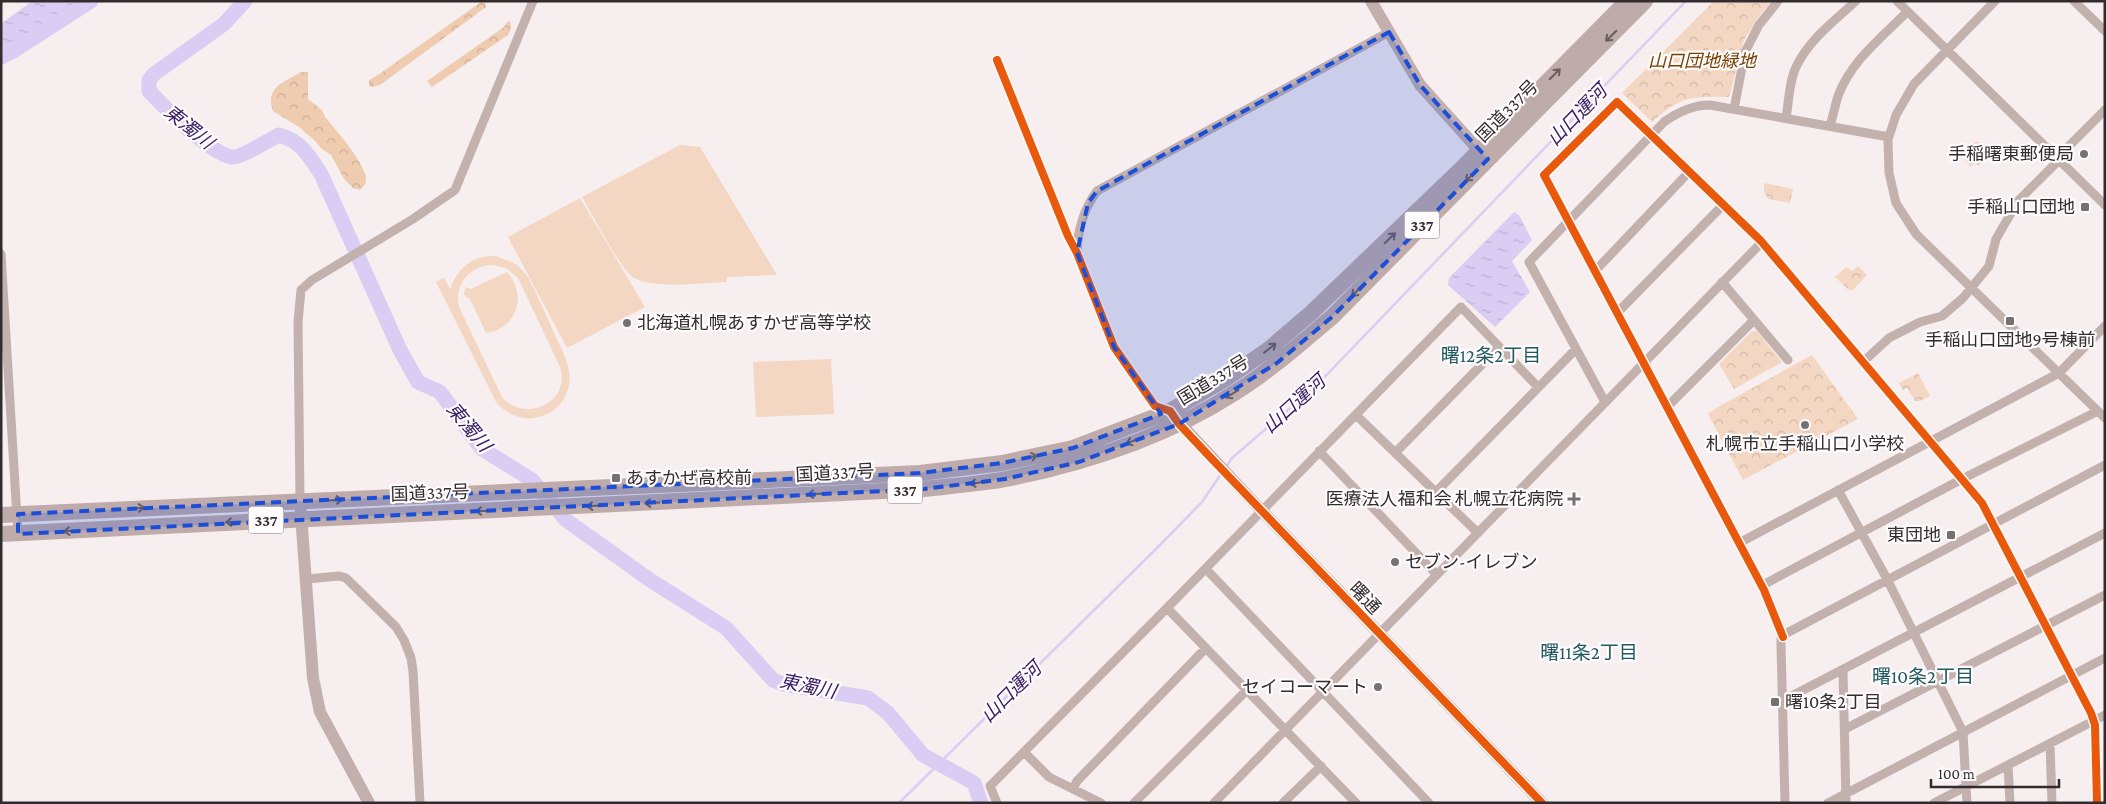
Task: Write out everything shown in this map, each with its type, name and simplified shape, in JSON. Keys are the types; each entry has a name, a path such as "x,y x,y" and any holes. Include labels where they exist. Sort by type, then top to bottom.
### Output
{"highway":[{"name":"国道337号","path":"1,534 924,489 1005,479 1079,462 1174,418 1236,392 1277,363 1332,317 1626,1"},
{"name":"国道337号","path":"1483,155 1645,1"},
{"name":"国道337号","path":"1,515 920,473 1002,463 1073,448 1174,418"}],"street":[{"path":"369,803 320,712 313,678 303,518 300,501 298,322 301,290 312,280 456,190 533,1"},
{"path":"1371,1 1420,85 1483,155"},
{"path":"1734,109 1745,52 1759,25 1778,1"},
{"path":"1786,118 1796,66 1819,36 1856,1"},
{"path":"1897,1 2105,205"},
{"path":"1762,586 1962,479 2101,415 1970,289 1916,234 1896,203 1889,174 1889,137 1896,115 1914,84 1995,1"},
{"path":"2074,1 2105,31"},
{"path":"1830,126 1838,95 1849,74 1868,49 1907,12"},
{"path":"1077,253 1077,243 1088,203 1097,191 1389,32"},
{"path":"997,60 1114,348 1156,406 1174,418"},
{"path":"1785,803 1781,644 1783,637 1762,586 1544,175 1617,102 1762,242 1982,503 2094,720 2101,775 2098,803"},
{"path":"1605,402 1529,262 1652,135 1675,114 1699,105 1710,105 1889,137"},
{"path":"1862,362 1889,338 1920,322 1942,316 1970,289 1989,266 1996,239 2018,201 2105,110"},
{"path":"1595,272 1689,172"},
{"path":"1617,313 1723,205"},
{"path":"1214,803 1762,242"},
{"path":"1,254 18,534"},
{"path":"1722,282 1788,360"},
{"path":"998,803 990,786 1461,308 1538,387"},
{"path":"1667,407 1754,320"},
{"path":"1739,543 2058,374 2105,326"},
{"path":"1395,453 1499,347"},
{"path":"1436,492 1576,349"},
{"path":"1356,415 1478,533"},
{"name":"曙通","path":"1174,418 1232,481 1380,634 1535,801"},
{"path":"1319,451 1437,575"},
{"path":"1783,637 1888,578 2105,465"},
{"path":"1838,490 1888,578 1963,732 1968,803"},
{"path":"1782,701 2105,533"},
{"path":"1206,568 1427,802"},
{"path":"307,579 339,576 346,578 396,627 404,640 413,671 420,803"},
{"path":"1844,728 2105,595"},
{"path":"1167,608 1355,802"},
{"path":"1073,789 1077,781 1206,648"},
{"path":"1828,803 1846,798 1963,732 2105,658"},
{"path":"1843,670 1846,798"},
{"path":"1134,803 1247,690"},
{"path":"1934,803 2105,715"},
{"path":"2050,743 2052,803"},
{"path":"1024,752 1049,777 1101,803"},
{"path":"2008,765 2010,803"},
{"path":"1283,803 1321,766"}],"highlighted area":[{"path":"1389,32 1420,85 1488,159 1332,317 1277,363 1179,424 1079,462 1005,479 924,489 18,534 18,514 920,473 1002,463 1073,448 1161,414 1114,347 1077,253 1088,203 1097,191"}],"green space":[{"name":"山口団地緑地","path":"1714,1 1772,1 1761,13 1744,40 1729,97 1687,99 1671,107 1652,122 1622,93"},
{"path":"481,2 485,3 486,7 380,85 371,87 369,85 369,80"},
{"path":"508,21 511,28 508,35 432,87 427,81 504,27"},
{"path":"301,72 308,72 308,99 322,110 325,117 350,147 365,173 365,184 360,190 353,188 344,179 331,155 299,127 273,111 271,96 274,91 282,83"},
{"path":"1976,142 1988,145 1990,149 1989,160 1979,165 1973,164 1971,167 1964,159 1967,158 1968,148"},
{"path":"680,145 700,147 777,275 727,277 727,282 666,284 634,278 622,265 582,197"},
{"path":"1764,183 1793,189 1790,203 1768,199 1764,192"},
{"path":"580,198 645,307 567,348 508,237"},
{"path":"487,256 496,256 516,264 527,275 567,361 570,380 566,395 556,408 542,416 534,418 518,417 504,410 496,402 436,282 444,278 450,289 457,275 467,264","holes":["492,265 506,268 518,278 560,367 562,379 559,390 553,399 534,409 523,409 512,405 502,397 459,307 458,299 461,284 470,273 484,266"]},
{"path":"1858,266 1867,275 1853,290 1849,290 1835,277 1846,267 1852,271"},
{"path":"507,272 517,291 516,309 512,318 505,325 497,330 486,333 470,299 464,295 465,287 471,289"},
{"path":"1752,331 1757,331 1782,362 1734,389 1719,364"},
{"path":"1812,355 1858,419 1743,480 1708,414"},
{"path":"831,359 834,414 756,417 753,362"},
{"path":"1918,373 1930,396 1920,401 1915,401 1907,388 1903,390 1899,383"}],"water":[{"path":"32,1 83,1 33,30 1,52 1,24"},
{"path":"1514,212 1519,215 1532,240 1512,261 1530,292 1495,327 1448,285 1449,278"}],"waterway":[{"path":"1,57 91,1"},
{"name":"東濁川","path":"245,1 224,24 154,74 149,80 149,91 189,130 225,155 238,156 279,135 299,145 321,174 400,350 418,382 440,392 482,449 532,480 566,520 650,580 726,628 773,680 783,684 868,698 888,713 923,755 974,783 981,803"},
{"name":"山口運河","path":"1226,467 1232,458 1316,386 1686,1"},
{"name":"山口運河","path":"899,803 1159,546 1202,502 1221,474"}],"cycle path":[{"path":"997,60 1114,347 1155,406 1170,411 1179,424 1211,458 1542,803"},
{"path":"1783,637 1764,590 1544,175 1617,102 1761,241 1982,503 2091,713 2095,725 2097,803"}],"place":[{"name":"手稲曙東郵便局","path":"2084,154"},
{"name":"手稲山口団地","path":"2085,207"},
{"name":"手稲山口団地9号棟前","path":"2010,321"},
{"name":"北海道札幌あすかぜ高等学校","path":"627,323"},
{"name":"札幌市立手稲山口小学校","path":"1805,425"},
{"name":"あすかぜ高校前","path":"616,478"},
{"name":"医療法人福和会 札幌立花病院","path":"1574,499"},
{"name":"東団地","path":"1951,535"},
{"name":"セブン-イレブン","path":"1395,562"},
{"name":"セイコーマート","path":"1378,687"},
{"name":"曙10条2丁目","path":"1775,702"}],"district":[{"name":"曙12条2丁目","path":"1491,355"},
{"name":"曙11条2丁目","path":"1589,652"},
{"name":"曙10条2丁目","path":"1923,676"}]}
